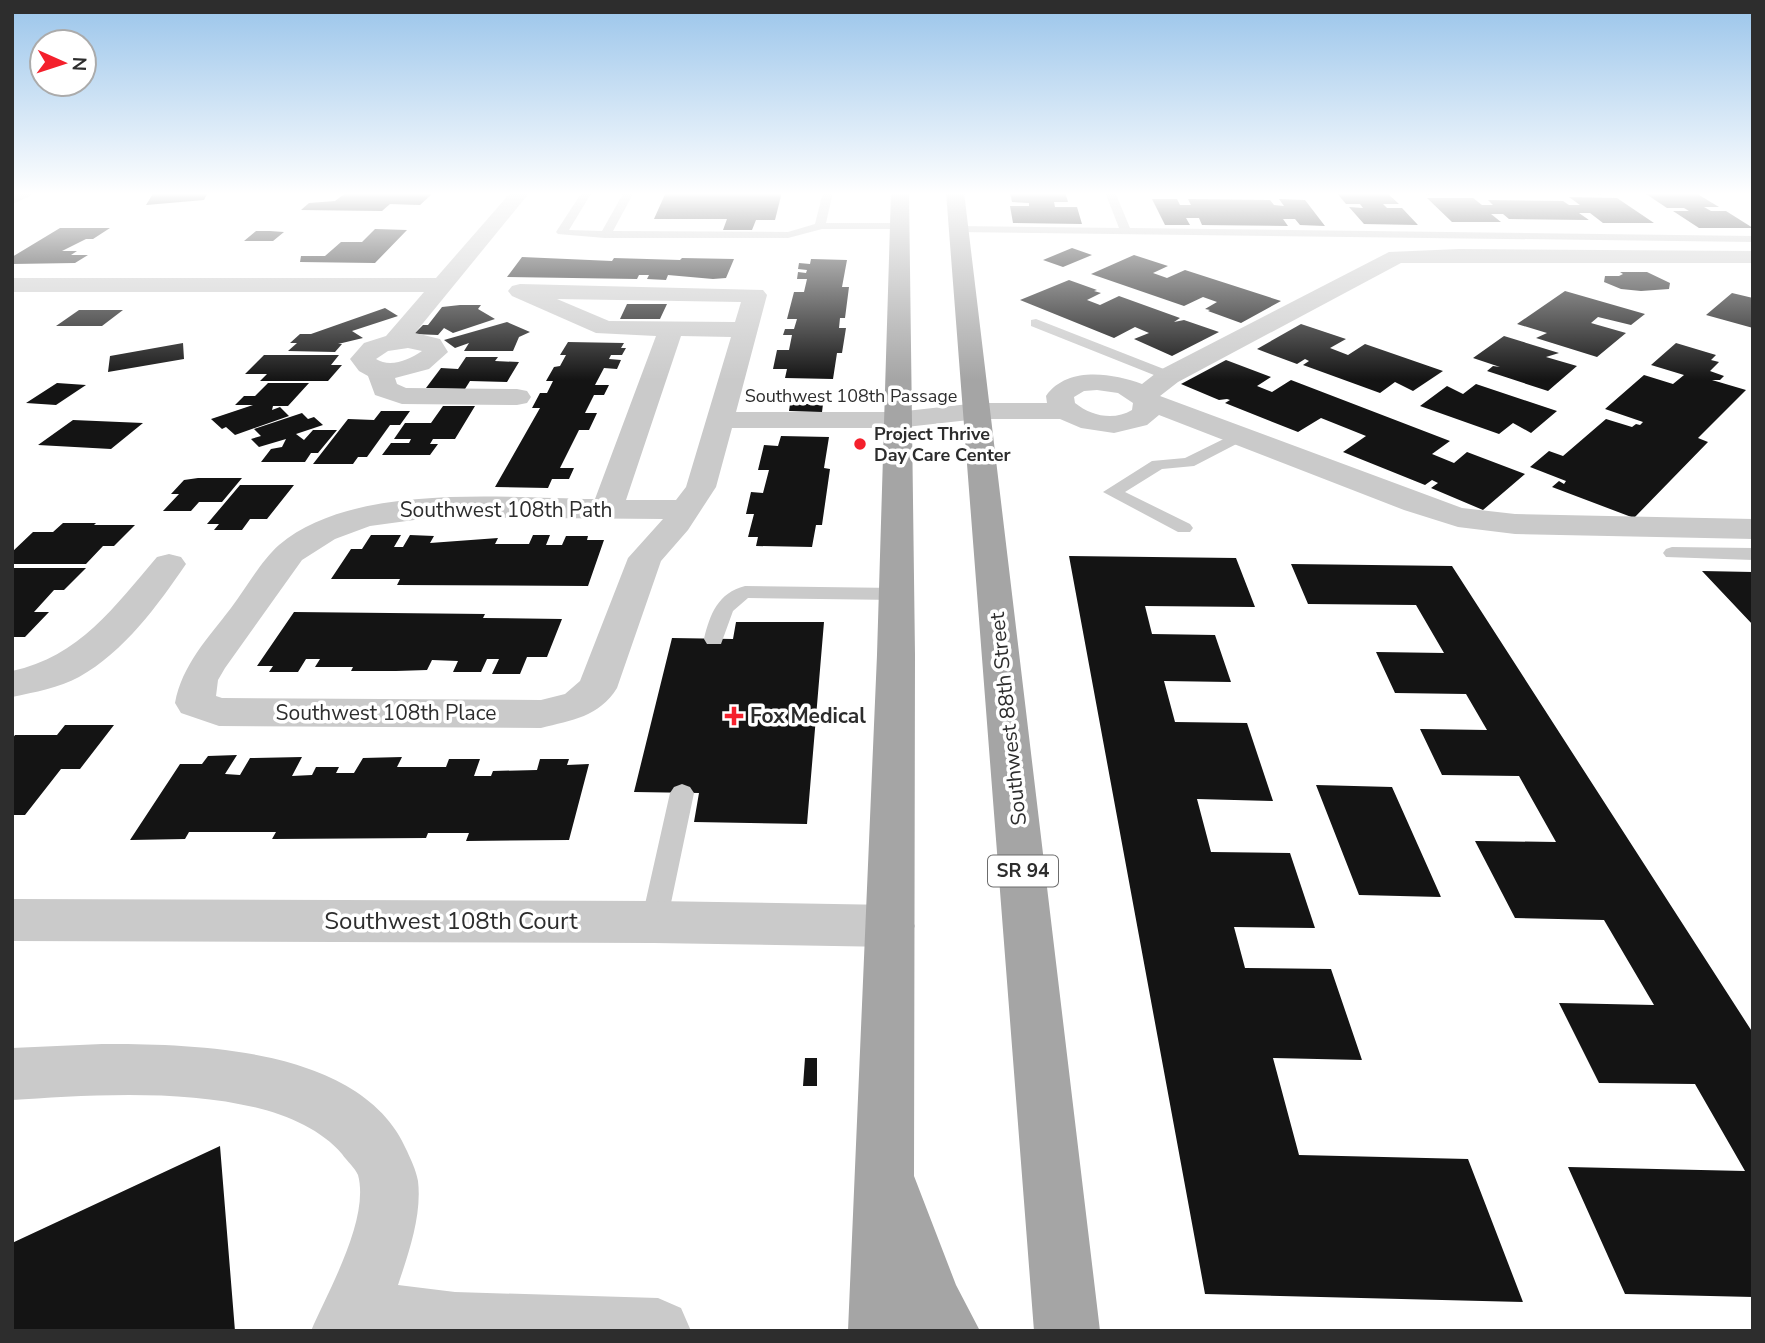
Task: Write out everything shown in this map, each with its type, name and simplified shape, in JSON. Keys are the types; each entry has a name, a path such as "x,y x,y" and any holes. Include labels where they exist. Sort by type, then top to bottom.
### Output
{"main road":[{"path":"881,1331 897,594 900,255"},
{"name":"Southwest 88th Street","path":"962,255 1067,1331"},
{"path":"885,1176 931,1304 947,1331"}],"street":[{"path":"394,342 469,255"},
{"path":"1145,399 1169,376 1398,257 1753,257"},
{"path":"12,285 444,285"},
{"path":"686,510 701,487 754,295 520,291 574,317 605,328 744,330"},
{"path":"574,317 616,293"},
{"path":"607,509 671,330"},
{"path":"424,341 431,344 435,352 415,366 379,370 370,368 363,359 373,349 394,342 424,341"},
{"path":"379,370 386,389 402,396 517,397"},
{"path":"1145,399 1146,414 1139,419 1115,425 1087,421 1063,404 1073,386 1097,382 1123,386 1145,399 1415,503 1469,519 1515,524 1753,529"},
{"name":"Southwest 108th Passage","path":"723,408 1063,404"},
{"name":"Southwest 108th Path","path":"195,703 199,680 210,662 290,553 329,529 353,519 404,509 686,510"},
{"name":"Southwest 108th Place","path":"195,703 219,712 271,713 541,714 578,705 597,688 645,558 686,510"},
{"path":"12,684 44,678 70,668 102,644 169,564"},
{"name":"Southwest 108th Court","path":"12,920 654,922 891,926"},
{"path":"12,1074 94,1068 195,1073 278,1085 324,1102 364,1131 388,1178 384,1233 352,1318 454,1325 658,1331"}],"lane":[{"path":"1036,323 1169,376"},
{"path":"1184,528 1112,492 1158,464 1188,463 1242,435"},
{"path":"1672,553 1753,554"},
{"path":"714,639 720,611 734,596 745,592 897,594"},
{"path":"654,922 682,793"}],"building":[{"path":"16,255 88,255 75,263 12,264 12,257"},
{"path":"383,255 375,263 300,262 301,256"},
{"path":"1056,255 1092,255 1063,267 1043,260"},
{"path":"1134,255 1168,266 1153,273 1167,278 1185,270 1281,301 1241,323 1205,309 1217,302 1203,297 1184,306 1091,274"},
{"path":"522,257 612,261 614,258 734,259 726,278 668,275 666,280 647,279 649,275 639,275 637,279 507,277"},
{"path":"811,259 847,260 842,287 849,287 845,318 840,318 839,328 846,328 842,353 837,353 833,379 785,378 787,369 773,369 777,350 789,350 792,335 783,335 785,329 794,329 797,319 787,319 794,292 804,292 807,279 797,279 798,272 806,273 807,270 798,269 799,263 810,264"},
{"path":"1620,272 1647,272 1670,283 1669,289 1621,289 1604,282 1605,276 1619,276 1623,274"},
{"path":"1069,280 1101,293 1087,300 1100,305 1119,296 1180,318 1174,322 1184,320 1219,332 1172,356 1134,339 1149,333 1135,327 1114,338 1020,300"},
{"path":"1565,291 1645,314 1631,325 1598,317 1591,323 1626,333 1597,357 1536,338 1547,333 1517,324"},
{"path":"1732,293 1753,298 1753,328 1706,315"},
{"path":"627,304 667,304 660,319 620,319"},
{"path":"481,305 478,309 495,319 453,333 444,328 438,335 414,334 423,325 428,325 442,307"},
{"path":"385,308 398,316 352,331 363,338 338,344 342,344 335,352 288,351 297,343 290,343 300,334 311,334"},
{"path":"79,310 123,310 102,326 56,326"},
{"path":"507,322 530,332 519,337 513,351 464,351 469,343 455,348 444,340"},
{"path":"1301,324 1346,339 1330,348 1348,355 1365,344 1443,371 1413,391 1395,382 1380,393 1303,365 1309,361 1305,359 1297,364 1257,349"},
{"path":"1504,336 1559,353 1546,357 1577,366 1548,391 1487,371 1493,366 1500,367 1473,358"},
{"path":"568,342 624,343 621,348 626,348 622,355 611,355 609,359 621,360 617,369 604,368 595,385 609,385 604,395 594,395 585,413 597,413 589,430 579,430 560,468 574,468 569,479 552,479 548,488 495,487 540,408 532,408 540,393 547,393 553,381 546,381 554,367 560,366 566,355 560,355"},
{"path":"183,343 184,359 108,372 110,356"},
{"path":"1676,343 1716,355 1711,360 1719,362 1710,371 1724,376 1720,380 1712,380 1746,390 1698,438 1708,442 1634,518 1552,487 1559,481 1564,484 1566,481 1530,467 1549,451 1563,456 1606,419 1632,427 1640,425 1643,422 1605,409 1644,375 1673,384 1684,375 1651,365"},
{"path":"264,355 339,355 331,365 342,365 328,381 260,381 267,374 245,374"},
{"path":"466,357 498,357 495,361 519,362 507,382 470,381 465,389 426,388 441,368 458,369"},
{"path":"1226,360 1271,377 1257,386 1272,392 1291,380 1450,441 1432,454 1454,463 1467,452 1525,474 1483,510 1431,488 1438,483 1432,480 1425,485 1343,452 1366,436 1321,418 1298,432 1225,403 1230,400 1219,400 1181,384"},
{"path":"57,383 86,385 56,405 26,403"},
{"path":"268,383 309,383 288,406 273,406 272,410 280,407 289,416 235,435 226,427 222,429 211,419 253,405 235,405 244,396 255,396"},
{"path":"1476,384 1557,411 1531,433 1513,423 1499,434 1420,406 1447,386 1463,394"},
{"path":"790,404 823,404 822,412 789,411"},
{"path":"443,406 475,406 455,439 433,439 430,444 438,444 430,455 382,455 391,443 409,443 411,439 394,439 405,423 431,423"},
{"path":"381,411 410,411 400,425 390,425 367,457 358,457 353,464 313,464 348,419 374,420"},
{"path":"302,413 308,419 314,417 323,425 296,434 304,440 313,430 337,430 318,453 311,453 305,462 261,462 271,449 282,447 286,439 259,447 251,439 261,436 254,429"},
{"path":"73,420 143,423 111,449 38,445"},
{"path":"781,436 829,437 824,468 830,469 822,525 816,525 812,547 756,546 758,537 748,537 754,514 746,514 751,492 763,493 769,470 758,470 764,445 778,446"},
{"path":"242,478 222,502 199,502 191,511 163,511 179,494 171,494 184,480"},
{"path":"240,485 294,485 267,519 250,519 242,530 214,530 219,524 207,524"},
{"path":"63,523 135,525 114,546 103,546 86,564 12,564 12,552 33,532 53,532"},
{"path":"371,535 401,535 394,547 403,547 410,535 434,536 430,543 498,538 495,544 529,544 533,535 550,535 546,545 562,545 566,536 588,536 587,540 604,540 588,586 397,585 400,579 331,579 351,549 362,549"},
{"path":"1069,556 1236,558 1255,607 1145,606 1152,634 1215,635 1231,682 1164,681 1175,722 1247,723 1273,801 1197,799 1211,852 1290,853 1315,928 1234,927 1245,968 1331,969 1362,1060 1273,1058 1299,1155 1468,1159 1523,1302 1205,1294"},
{"path":"1291,564 1452,566 1753,1033 1753,1297 1625,1294 1568,1167 1745,1171 1695,1084 1599,1083 1559,1003 1654,1005 1604,920 1515,918 1475,841 1556,842 1519,776 1442,775 1420,729 1487,730 1466,694 1395,693 1376,652 1444,653 1416,605 1308,604"},
{"path":"12,568 86,568 64,590 54,590 34,612 49,612 25,637 12,637"},
{"path":"1702,571 1753,572 1753,625"},
{"path":"294,612 485,614 483,618 562,619 547,657 527,657 520,674 492,674 499,659 487,659 481,672 453,672 458,661 432,660 427,670 351,671 353,667 315,667 320,659 306,659 298,672 269,672 273,666 257,666"},
{"name":"Fox Medical","path":"736,622 824,622 807,824 694,822 699,793 634,792 672,638 733,639"},
{"path":"65,725 114,725 80,769 61,769 25,815 12,815 12,739 15,735 57,735"},
{"path":"237,755 225,774 240,775 250,758 302,757 292,776 312,775 316,767 339,767 336,773 354,773 363,758 402,757 397,767 446,767 449,759 480,759 474,776 491,776 493,771 537,770 540,759 569,759 567,765 589,764 569,840 466,841 469,833 428,833 426,838 272,839 276,832 189,832 185,839 130,840 180,764 202,764 208,756"},
{"path":"1316,785 1392,787 1441,897 1359,895"},
{"path":"805,1058 817,1058 817,1086 803,1086"},
{"path":"220,1146 235,1331 12,1331 12,1243"}],"place":[{"name":"Project Thrive Day Care Center","path":"860,444"},
{"name":"Fox Medical","path":"734,716"}]}
